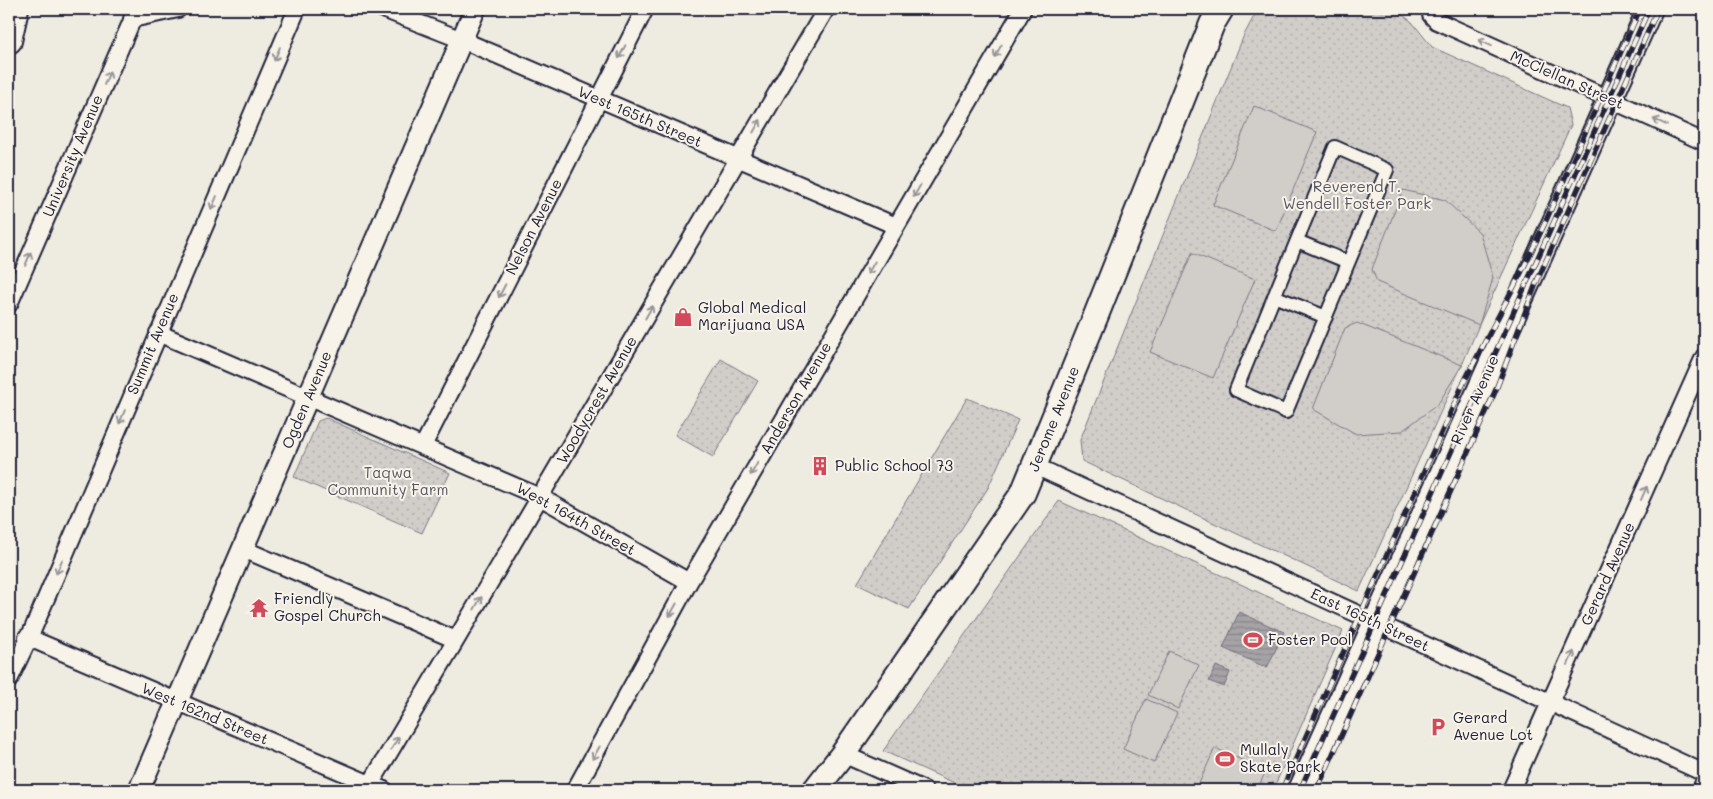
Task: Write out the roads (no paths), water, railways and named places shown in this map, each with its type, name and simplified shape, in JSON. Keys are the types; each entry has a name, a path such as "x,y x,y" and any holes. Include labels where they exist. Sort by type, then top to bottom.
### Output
{"main road":[{"path":"9,41 16,9"},
{"name":"Jerome Avenue","path":"815,790 843,754 1023,493 1212,24 1221,9"},
{"name":"River Avenue","path":"1300,790 1650,9"}],"street":[{"path":"134,14 178,9"},
{"name":"Summit Avenue","path":"9,680 27,637 33,628 296,9"},
{"name":"West 165th Street","path":"383,9 462,40 896,226"},
{"name":"Ogden Avenue","path":"139,790 475,9"},
{"name":"Nelson Avenue","path":"424,446 645,9"},
{"name":"Woodycrest Avenue","path":"374,788 456,640 826,9"},
{"name":"Anderson Avenue","path":"575,790 688,582 1023,9"},
{"name":"McClellan Street","path":"1431,12 1437,21 1704,142"},
{"name":"University Avenue","path":"9,304 134,14"},
{"path":"1335,147 1387,170 1348,262 1286,412 1236,390 1335,147"},
{"path":"1297,241 1348,262"},
{"path":"1274,296 1326,317"},
{"name":"West 164th Street","path":"158,334 540,497 688,582"},
{"name":"Gerard Avenue","path":"1511,790 1704,357"},
{"name":"East 165th Street","path":"1035,466 1704,773"},
{"path":"243,549 456,640"},
{"name":"West 162nd Street","path":"27,637 374,788"},
{"path":"843,754 924,790"},
{"path":"1701,790 1704,782"}],"railway":[{"path":"1282,790 1464,382 1544,225 1640,9"},
{"path":"1300,790 1649,9"},
{"path":"1317,790 1495,392 1537,281 1658,9"}],"place":[{"name":"Global Medical Marijuana USA","path":"683,317"},
{"name":"Public School 73","path":"820,466"},
{"name":"Friendly Gospel Church","path":"259,608"},
{"name":"Foster Pool","path":"1253,640"},
{"name":"Gerard Avenue Lot","path":"1438,727"},
{"name":"Mullaly Skate Park","path":"1225,759"}],"park label":[{"name":"Reverend T. Wendell Foster Park","path":"1357,196"},
{"name":"Taqwa Community Farm","path":"388,482"}]}
